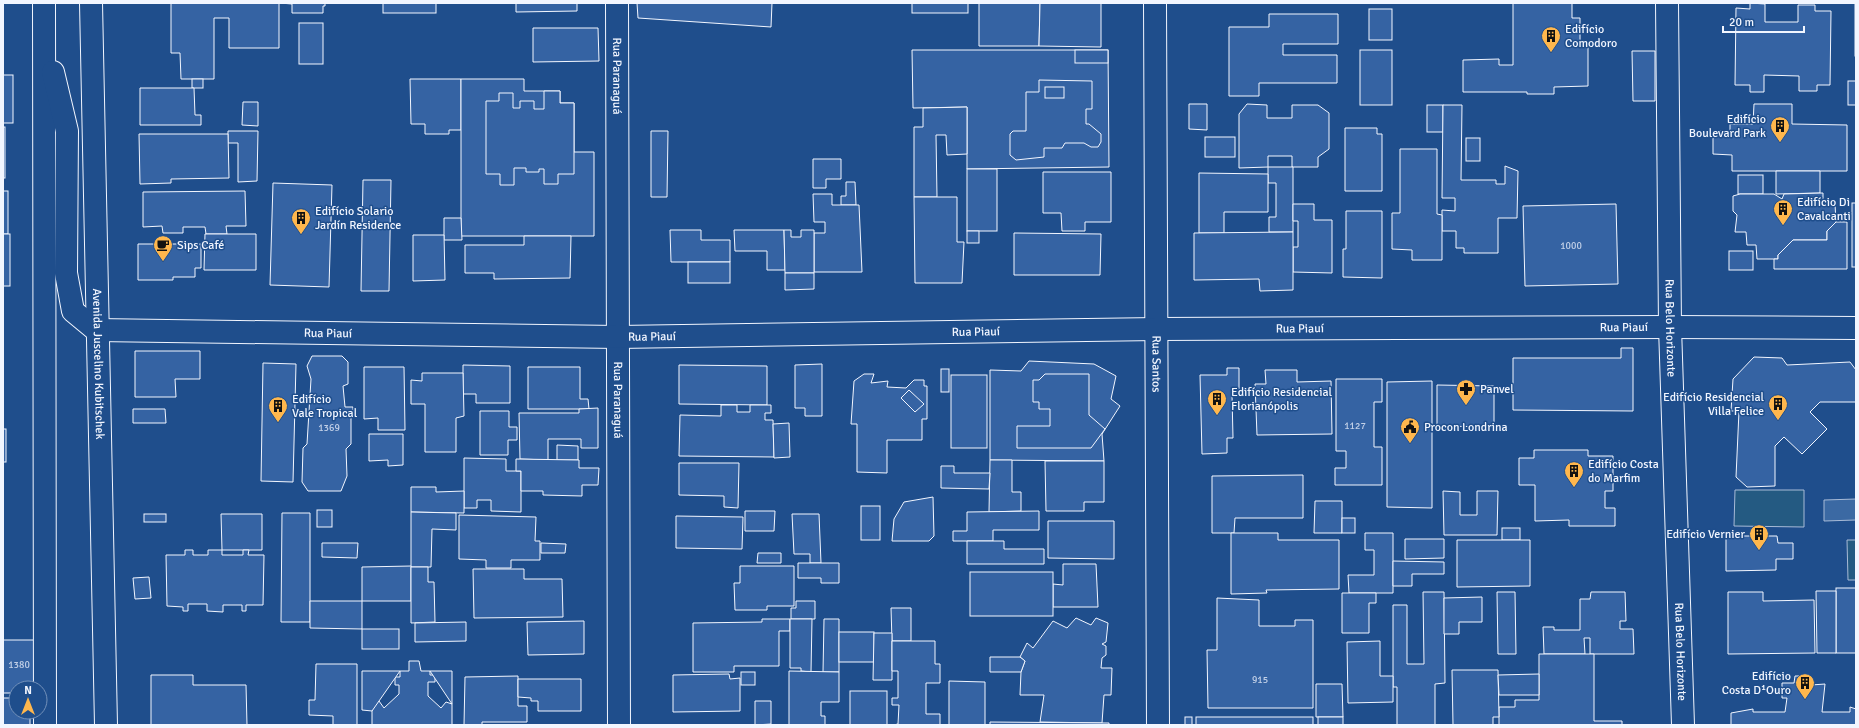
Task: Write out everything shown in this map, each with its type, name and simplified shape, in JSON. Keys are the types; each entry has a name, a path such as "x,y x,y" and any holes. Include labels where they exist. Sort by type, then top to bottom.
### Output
{"street":[{"path":"44,3 45,725"},
{"name":"Avenida Juscelino Kubitschek","path":"91,3 96,330 106,725"},
{"name":"Rua Paranaguá","path":"617,3 619,725"},
{"name":"Rua Santos","path":"1155,3 1158,725"},
{"name":"Rua Belo Horizonte","path":"1667,3 1670,327 1683,725"},
{"path":"44,33 67,131 66,273 73,311 96,330"},
{"name":"Rua Piauí","path":"96,330 618,337 1157,329 1670,327 1856,328"}],"shaded area":[{"path":"1735,490 1804,490 1804,527 1734,526"},
{"path":"1856,499 1856,520 1824,521 1824,500"},
{"path":"1847,540 1856,540 1856,580 1848,580"}],"building":[{"path":"171,3 279,3 279,48 229,48 229,18 214,18 214,79 181,79 180,53 171,53"},
{"path":"280,3 325,3 325,6 323,6 323,13 292,13 292,4"},
{"path":"383,3 436,3 436,13 383,13"},
{"path":"516,3 577,3 577,11 516,12"},
{"path":"637,3 772,3 771,27 638,18"},
{"path":"912,3 968,3 968,13 912,13"},
{"path":"979,3 1040,3 1039,46 979,46"},
{"path":"1040,3 1101,3 1101,47 1039,46"},
{"name":"Edifício Comodoro","path":"1513,3 1572,3 1572,18 1580,18 1580,47 1588,47 1588,86 1554,87 1554,94 1527,94 1527,92 1463,92 1463,60 1499,59 1499,65 1513,65"},
{"path":"1750,3 1765,4 1765,22 1798,22 1798,5 1815,5 1815,11 1831,11 1830,85 1817,85 1817,91 1799,91 1799,76 1764,75 1764,92 1750,92 1750,85 1735,85 1736,8 1750,9"},
{"path":"1856,3 1856,56 1855,56"},
{"path":"1369,9 1392,9 1392,40 1369,40"},
{"path":"1269,14 1338,14 1338,44 1283,44 1283,55 1337,55 1337,83 1259,83 1259,96 1229,96 1229,27 1269,27"},
{"path":"299,23 323,23 323,64 299,64"},
{"path":"533,28 598,28 599,61 533,62"},
{"path":"912,50 1108,50 1109,167 967,169 967,107 913,108"},
{"path":"1075,50 1108,50 1108,63 1075,63"},
{"path":"1360,50 1392,50 1392,105 1360,105"},
{"path":"1632,51 1655,51 1655,101 1633,101"},
{"path":"3,75 13,75 13,123 3,123"},
{"path":"192,79 203,79 203,88 192,88"},
{"path":"410,79 461,79 461,130 449,130 449,134 425,134 425,124 411,124"},
{"path":"461,79 524,79 524,91 560,91 560,103 574,103 574,152 594,152 594,236 461,236"},
{"path":"1039,80 1092,81 1092,109 1086,109 1086,124 1089,124 1101,134 1101,142 1098,147 1091,147 1084,143 1065,143 1062,148 1044,148 1044,157 1016,160 1010,155 1010,134 1013,131 1026,131 1026,92 1039,92"},
{"path":"1848,81 1856,81 1856,105 1848,105"},
{"path":"1045,87 1064,87 1064,98 1045,98"},
{"path":"140,88 194,88 195,115 201,115 201,125 140,125"},
{"path":"544,91 560,91 560,103 574,103 574,174 558,174 558,184 544,184 544,169 539,169 539,172 526,172 526,168 514,168 514,185 500,185 500,174 486,174 486,101 499,101 499,93 513,93 513,108 520,108 520,101 534,101 534,109 544,109"},
{"path":"243,102 258,102 258,126 242,125"},
{"path":"1189,104 1207,104 1207,130 1189,129"},
{"path":"1247,104 1267,105 1267,118 1292,118 1292,105 1318,105 1329,113 1329,149 1318,157 1318,167 1292,167 1292,156 1268,156 1268,167 1239,168 1239,114"},
{"name":"Edifício Boulevard Park","path":"1754,104 1792,104 1792,124 1847,125 1847,171 1732,171 1732,155 1713,154 1713,131 1730,131 1730,124 1753,124"},
{"path":"1427,105 1443,105 1443,132 1427,132"},
{"path":"1443,105 1462,105 1461,180 1496,180 1496,184 1505,184 1505,166 1518,171 1517,218 1498,218 1498,253 1464,253 1464,248 1456,248 1456,231 1442,231 1442,210 1455,211 1455,198 1442,198"},
{"path":"967,107 967,154 947,155 946,135 936,135 937,197 914,197 914,127 923,127 923,108"},
{"path":"3,127 5,127 5,178 3,178"},
{"path":"1345,128 1377,128 1377,134 1382,134 1382,191 1345,191"},
{"path":"228,131 258,131 257,181 238,182 238,143 228,143"},
{"path":"651,131 668,131 667,197 651,197"},
{"path":"139,134 228,134 229,178 171,179 171,183 140,184"},
{"path":"1205,137 1235,137 1235,157 1205,157"},
{"path":"1466,138 1480,138 1480,161 1466,161"},
{"path":"1400,149 1437,149 1437,214 1442,215 1442,260 1412,260 1412,250 1392,249 1392,213 1400,213"},
{"path":"813,159 841,159 841,179 826,179 826,188 813,188"},
{"path":"1268,167 1293,167 1293,232 1269,232 1269,217 1276,217 1276,183 1268,183"},
{"path":"967,169 997,169 997,231 967,231"},
{"path":"1776,171 1820,171 1820,193 1776,194"},
{"path":"1043,172 1111,172 1111,222 1085,222 1085,231 1062,231 1061,213 1043,213"},
{"path":"1199,173 1268,174 1268,212 1224,212 1224,233 1199,233"},
{"path":"1738,175 1763,175 1763,194 1738,194"},
{"path":"363,180 391,180 389,291 361,291"},
{"path":"846,182 855,182 856,205 841,205 841,196 846,196"},
{"name":"Edifício Solario Jardín Residence","path":"273,183 332,185 329,287 270,285"},
{"path":"3,191 8,191 8,234 3,234"},
{"path":"245,191 246,226 226,226 227,234 206,234 205,227 183,227 183,233 163,233 162,226 143,227 143,192"},
{"name":"Edifício Di Cavalcanti","path":"1823,193 1823,204 1835,204 1836,222 1827,231 1827,240 1793,240 1778,255 1778,259 1757,259 1756,245 1747,245 1746,232 1735,232 1737,215 1733,211 1733,196 1740,194 1774,194 1782,199 1784,194"},
{"path":"813,194 832,194 832,205 859,205 862,272 814,272 814,233 825,233 825,222 814,222"},
{"path":"914,197 957,197 957,242 964,242 962,283 915,283"},
{"path":"1852,203 1856,203 1856,267 1852,267"},
{"path":"1293,204 1314,204 1314,220 1332,220 1332,273 1293,272 1293,247 1298,247 1298,221 1293,221"},
{"path":"1616,204 1618,284 1525,286 1523,206"},
{"path":"1346,211 1382,211 1382,278 1343,277 1343,249 1346,249"},
{"path":"444,218 461,218 462,240 444,240"},
{"path":"1836,222 1847,222 1847,269 1774,269 1774,259 1778,259 1778,255 1793,240 1827,240 1827,231"},
{"path":"670,230 701,230 701,240 730,240 730,262 671,262"},
{"path":"734,230 784,230 785,270 767,270 767,251 735,251"},
{"path":"784,230 791,230 791,237 801,237 801,230 814,230 814,273 785,273"},
{"path":"967,231 979,231 979,243 967,243"},
{"path":"1293,232 1293,290 1260,291 1259,279 1194,280 1194,233"},
{"path":"1014,233 1101,234 1100,275 1014,275"},
{"path":"3,234 10,234 10,286 3,286"},
{"path":"205,234 256,234 256,270 204,270"},
{"path":"413,235 444,235 445,280 413,281"},
{"path":"524,236 571,236 570,278 494,279 494,273 465,273 465,245 524,245"},
{"path":"138,244 201,244 201,268 195,268 195,277 173,277 173,280 138,280"},
{"path":"1729,251 1753,251 1753,270 1729,270"},
{"path":"688,262 730,262 730,283 688,283"},
{"path":"785,273 814,273 814,289 785,290"},
{"path":"1621,348 1633,348 1633,411 1513,410 1513,358 1621,358"},
{"path":"135,351 200,351 200,379 175,379 176,397 135,397"},
{"path":"312,356 342,356 348,362 348,384 343,386 345,407 353,407 353,411 351,411 351,444 346,449 347,476 341,491 308,491 302,482 303,448 307,444 311,379 307,366"},
{"name":"Edifício Residencial Villa Felice","path":"1754,357 1782,358 1787,365 1850,362 1856,370 1856,402 1820,402 1810,412 1827,429 1802,454 1784,437 1775,446 1775,486 1747,487 1736,477 1739,411 1731,411 1733,379"},
{"path":"1029,361 1094,364 1116,376 1111,399 1120,406 1102,434 1104,461 990,460 990,370 1021,371"},
{"name":"Edifício Vale Tropical","path":"263,363 296,364 293,482 261,481"},
{"path":"822,364 822,416 805,416 805,408 795,408 795,365"},
{"path":"463,365 510,366 510,403 476,403 476,394 463,394"},
{"path":"679,365 767,366 767,405 679,404"},
{"path":"364,367 404,367 405,430 378,430 378,418 364,419"},
{"path":"528,367 580,367 580,399 588,399 589,409 528,409"},
{"name":"Edifício Residencial Florianópolis","path":"1227,368 1239,368 1239,395 1232,395 1233,438 1227,438 1227,453 1202,454 1200,375 1227,375"},
{"path":"941,369 949,369 949,392 941,392"},
{"path":"1265,370 1297,370 1297,382 1331,381 1332,434 1257,435 1255,384 1266,384"},
{"path":"422,373 463,373 464,416 456,418 456,452 425,452 425,404 411,404 411,380 422,381"},
{"path":"864,374 874,374 871,383 888,381 887,387 906,388 914,380 924,380 924,386 927,386 927,419 922,419 922,440 887,440 887,473 857,472 857,424 851,424 854,381"},
{"path":"1045,374 1089,374 1089,415 1105,429 1091,448 1017,448 1017,426 1050,426 1050,409 1039,409 1039,402 1033,402 1033,380 1039,380"},
{"path":"951,375 987,375 987,448 951,448"},
{"path":"1336,379 1382,379 1382,402 1374,402 1374,447 1382,447 1382,485 1335,485 1335,468 1346,468 1346,451 1336,451"},
{"name":"Procon Londrina","path":"1432,381 1432,508 1387,507 1387,382"},
{"name":"Panvel","path":"1437,385 1494,386 1494,427 1437,426"},
{"path":"909,390 924,404 915,412 901,398"},
{"path":"721,405 737,405 737,412 750,412 750,405 771,405 771,413 765,413 765,420 773,420 774,457 679,456 680,415 721,416"},
{"path":"598,408 598,448 581,448 581,439 548,439 548,460 520,459 519,413 579,413 579,409"},
{"path":"133,409 165,409 166,423 133,423"},
{"path":"480,411 509,411 509,427 517,427 517,440 508,440 508,455 480,455"},
{"path":"789,423 790,457 774,458 773,424"},
{"path":"3,429 6,429 6,462 3,462"},
{"path":"369,434 403,434 403,465 388,466 388,460 369,461"},
{"path":"557,445 578,446 578,460 557,460"},
{"name":"Edifício Costa do Marfim","path":"1534,450 1588,450 1588,456 1613,456 1613,491 1605,491 1605,508 1615,508 1615,526 1569,526 1569,520 1535,521 1535,485 1519,485 1519,458 1534,458"},
{"path":"464,458 506,459 506,471 521,471 521,512 491,511 491,500 477,500 477,508 464,508"},
{"path":"516,459 579,460 579,468 599,468 598,485 582,485 582,496 543,495 543,491 521,491 521,471 516,471"},
{"path":"990,460 1012,460 1012,492 1021,492 1021,511 989,512"},
{"path":"1045,461 1104,461 1104,502 1084,502 1084,511 1046,511"},
{"path":"679,463 739,463 738,508 724,507 724,496 679,495"},
{"path":"941,466 954,466 954,473 990,473 989,489 941,488"},
{"path":"1303,475 1303,518 1235,518 1234,533 1212,533 1212,476"},
{"path":"411,487 436,487 436,492 464,491 464,513 411,512"},
{"path":"1443,491 1460,492 1460,515 1477,515 1477,491 1498,491 1497,535 1444,535"},
{"path":"933,497 934,536 929,541 892,541 894,519 904,502"},
{"path":"1315,501 1342,501 1342,533 1314,533"},
{"path":"861,506 880,506 880,540 861,540"},
{"path":"317,510 332,510 332,527 317,527"},
{"path":"745,511 775,511 774,531 745,531"},
{"path":"1039,511 1039,530 993,530 993,541 953,541 953,531 967,531 967,512"},
{"path":"411,512 456,513 456,530 432,529 431,567 411,567"},
{"path":"282,513 310,513 310,622 281,622"},
{"path":"144,514 166,514 166,522 144,522"},
{"path":"221,514 262,514 262,550 222,550"},
{"path":"792,514 819,514 821,563 810,563 810,554 794,554"},
{"path":"459,515 536,517 535,541 540,541 540,560 511,560 511,568 486,568 486,560 459,559"},
{"path":"676,516 743,517 742,549 676,548"},
{"path":"1342,518 1355,518 1355,533 1342,533"},
{"path":"1048,521 1114,521 1114,559 1048,558"},
{"path":"1502,528 1520,528 1520,540 1502,540"},
{"path":"1231,533 1278,533 1278,540 1339,540 1339,589 1266,590 1267,593 1231,594"},
{"path":"1365,533 1393,533 1393,593 1349,593 1348,575 1374,575 1374,550 1365,550"},
{"name":"Edifício Vernier","path":"1726,536 1777,536 1778,543 1793,543 1793,559 1776,559 1776,570 1726,571"},
{"path":"1405,539 1444,539 1444,558 1405,559"},
{"path":"1457,540 1530,540 1530,586 1457,587"},
{"path":"967,541 1004,541 1004,549 1044,549 1044,564 967,564"},
{"path":"322,543 358,543 357,558 322,557"},
{"path":"541,543 566,544 565,553 541,553"},
{"path":"185,550 193,550 193,555 208,555 208,550 222,550 222,555 243,555 243,550 249,550 248,555 264,555 263,605 246,605 246,611 242,611 242,605 223,605 223,612 207,611 207,604 188,604 188,611 183,611 183,607 167,606 166,555 185,555"},
{"path":"758,553 781,553 781,563 757,563"},
{"path":"1393,561 1444,562 1444,574 1412,574 1412,586 1393,586"},
{"path":"798,563 839,563 839,583 821,583 821,578 798,578"},
{"path":"1063,564 1096,564 1098,607 1053,607 1053,584 1063,585"},
{"path":"411,566 411,601 362,601 362,567"},
{"path":"740,566 794,566 794,606 767,606 767,610 735,610 734,583 740,583"},
{"path":"411,567 428,567 428,582 434,582 435,622 411,623"},
{"path":"473,569 524,569 524,579 562,579 563,617 474,618"},
{"path":"970,572 1053,572 1053,616 970,616"},
{"path":"149,577 151,598 135,599 133,578"},
{"path":"1836,588 1856,588 1856,653 1836,653"},
{"path":"1816,591 1836,591 1836,653 1817,653"},
{"path":"1423,592 1444,592 1445,683 1435,684 1435,725 1397,725 1397,687 1393,687 1393,605 1407,605 1407,664 1424,664"},
{"path":"1497,592 1515,592 1516,654 1498,654"},
{"path":"1591,592 1625,592 1626,621 1620,621 1620,629 1633,629 1634,654 1590,654 1590,638 1584,638 1585,654 1544,654 1543,627 1554,627 1554,630 1580,630 1580,599 1590,599"},
{"path":"1728,592 1763,592 1763,601 1814,600 1815,653 1728,654"},
{"path":"1342,593 1376,593 1376,603 1369,603 1369,633 1342,633"},
{"path":"1482,597 1482,622 1459,622 1459,634 1444,634 1444,598"},
{"path":"1217,598 1259,600 1259,626 1295,626 1295,620 1313,620 1313,708 1208,708 1207,650 1217,650"},
{"path":"310,601 362,601 362,629 310,628"},
{"path":"796,601 815,601 815,619 791,619 791,608 796,608"},
{"path":"891,608 911,608 911,641 892,641"},
{"path":"1076,618 1091,625 1096,618 1108,623 1106,642 1102,644 1106,646 1106,655 1102,658 1101,668 1112,668 1111,695 1104,695 1102,723 1040,722 1044,695 1020,695 1021,672 1025,661 1020,657 1027,643 1033,648 1053,621 1067,628"},
{"path":"762,619 790,619 790,631 779,631 779,666 734,666 734,672 693,672 693,623 762,622"},
{"path":"790,619 812,619 811,672 801,671 801,668 790,668"},
{"path":"824,619 839,619 839,672 823,672"},
{"path":"584,621 584,654 528,655 527,622"},
{"path":"466,622 466,641 415,642 415,623"},
{"path":"362,629 399,629 399,649 362,649"},
{"path":"839,632 874,632 874,662 839,662"},
{"path":"874,633 892,633 892,680 873,680"},
{"path":"3,640 36,640 36,680 8,680 8,693 3,693"},
{"path":"892,641 935,641 935,664 940,664 940,683 926,683 926,714 940,714 940,725 893,725 898,724 899,705 892,705 892,698 898,698 898,671 892,671"},
{"path":"1380,641 1380,676 1393,676 1393,702 1348,703 1347,642"},
{"path":"1539,654 1594,654 1594,721 1622,721 1622,725 1499,725 1499,707 1515,707 1515,700 1539,700"},
{"path":"990,657 1020,657 1025,661 1021,672 990,672"},
{"path":"409,661 419,661 421,671 430,671 430,675 435,675 435,682 428,682 428,696 441,708 446,702 452,704 452,725 372,725 372,707 379,701 384,708 399,694 399,685 395,685 395,677 400,677 400,671 409,671"},
{"path":"316,664 357,664 357,725 333,725 333,716 309,715 309,700 315,700"},
{"path":"1452,670 1498,670 1499,717 1493,717 1493,725 1453,725"},
{"path":"362,671 400,671 372,711 362,710"},
{"path":"430,671 452,671 452,704"},
{"path":"789,671 839,672 839,702 821,702 821,716 825,716 825,725 789,725"},
{"path":"741,672 755,672 755,685 741,685"},
{"path":"729,674 730,679 740,678 740,711 673,712 673,675"},
{"path":"1539,674 1539,695 1499,695 1498,675"},
{"path":"151,675 193,675 193,685 246,685 247,725 151,725"},
{"path":"518,676 518,706 527,706 527,722 482,722 482,725 464,725 465,677"},
{"name":"Edifício Costa D¹Ouro","path":"1795,676 1801,676 1811,685 1825,684 1822,712 1850,712 1850,707 1856,709 1856,725 1731,725 1731,713 1753,709 1753,712 1785,712 1787,698 1782,698 1782,683 1794,683"},
{"path":"518,679 581,679 581,711 538,711 538,701 531,701 531,698 518,697"},
{"path":"949,681 985,682 985,725 949,725"},
{"path":"1316,684 1342,684 1343,717 1316,717"},
{"path":"850,691 887,691 887,725 850,725"},
{"path":"3,698 8,698 8,720 30,720 30,725 3,725"},
{"path":"755,701 771,701 771,724 755,725"},
{"path":"1185,717 1192,717 1192,725 1185,725"},
{"path":"1196,717 1313,717 1313,725 1196,725"},
{"path":"1318,717 1343,717 1343,725 1318,725"},
{"path":"990,722 1109,723 1109,725 990,725"}],"place":[{"name":"Edifício Comodoro","path":"1551,53"},
{"name":"Edifício Boulevard Park","path":"1780,143"},
{"name":"Edifício Di Cavalcanti","path":"1783,226"},
{"name":"Edifício Solario Jardín Residence","path":"301,235"},
{"name":"Sips Café","path":"163,262"},
{"name":"Panvel","path":"1466,406"},
{"name":"Edifício Residencial Florianópolis","path":"1217,416"},
{"name":"Edifício Residencial Villa Felice","path":"1778,421"},
{"name":"Edifício Vale Tropical","path":"278,423"},
{"name":"Procon Londrina","path":"1410,444"},
{"name":"Edifício Costa do Marfim","path":"1574,488"},
{"name":"Edifício Vernier","path":"1759,551"},
{"name":"Edifício Costa D¹Ouro","path":"1805,700"}]}
